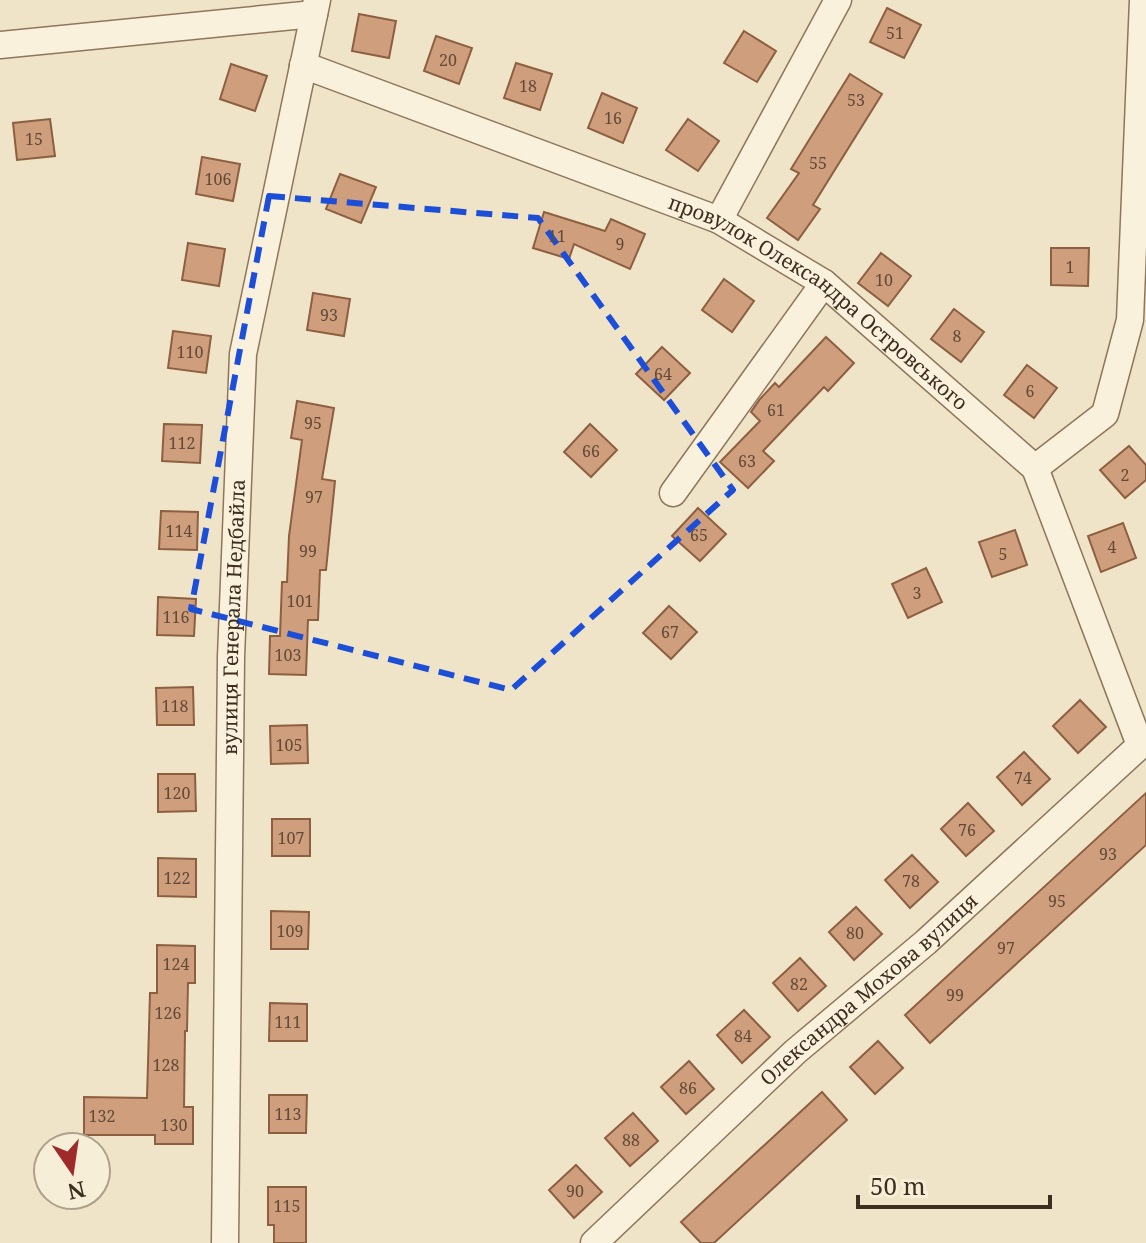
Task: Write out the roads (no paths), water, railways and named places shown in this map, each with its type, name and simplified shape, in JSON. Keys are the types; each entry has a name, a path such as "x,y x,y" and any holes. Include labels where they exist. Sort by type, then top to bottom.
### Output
{"street":[{"path":"719,220 838,0"},
{"path":"1035,468 1105,414 1138,317 1143,0"},
{"path":"0,45 316,7"},
{"name":"вулиця Генерала Недбайла","path":"225,1243 231,657 243,354 316,7"},
{"name":"провулок Олександра Островського","path":"303,65 719,220 824,283 1035,468 1143,742"},
{"path":"673,493 824,283"},
{"name":"Олександра Мохова вулиця","path":"594,1243 795,1052 926,942 1143,742"}]}
